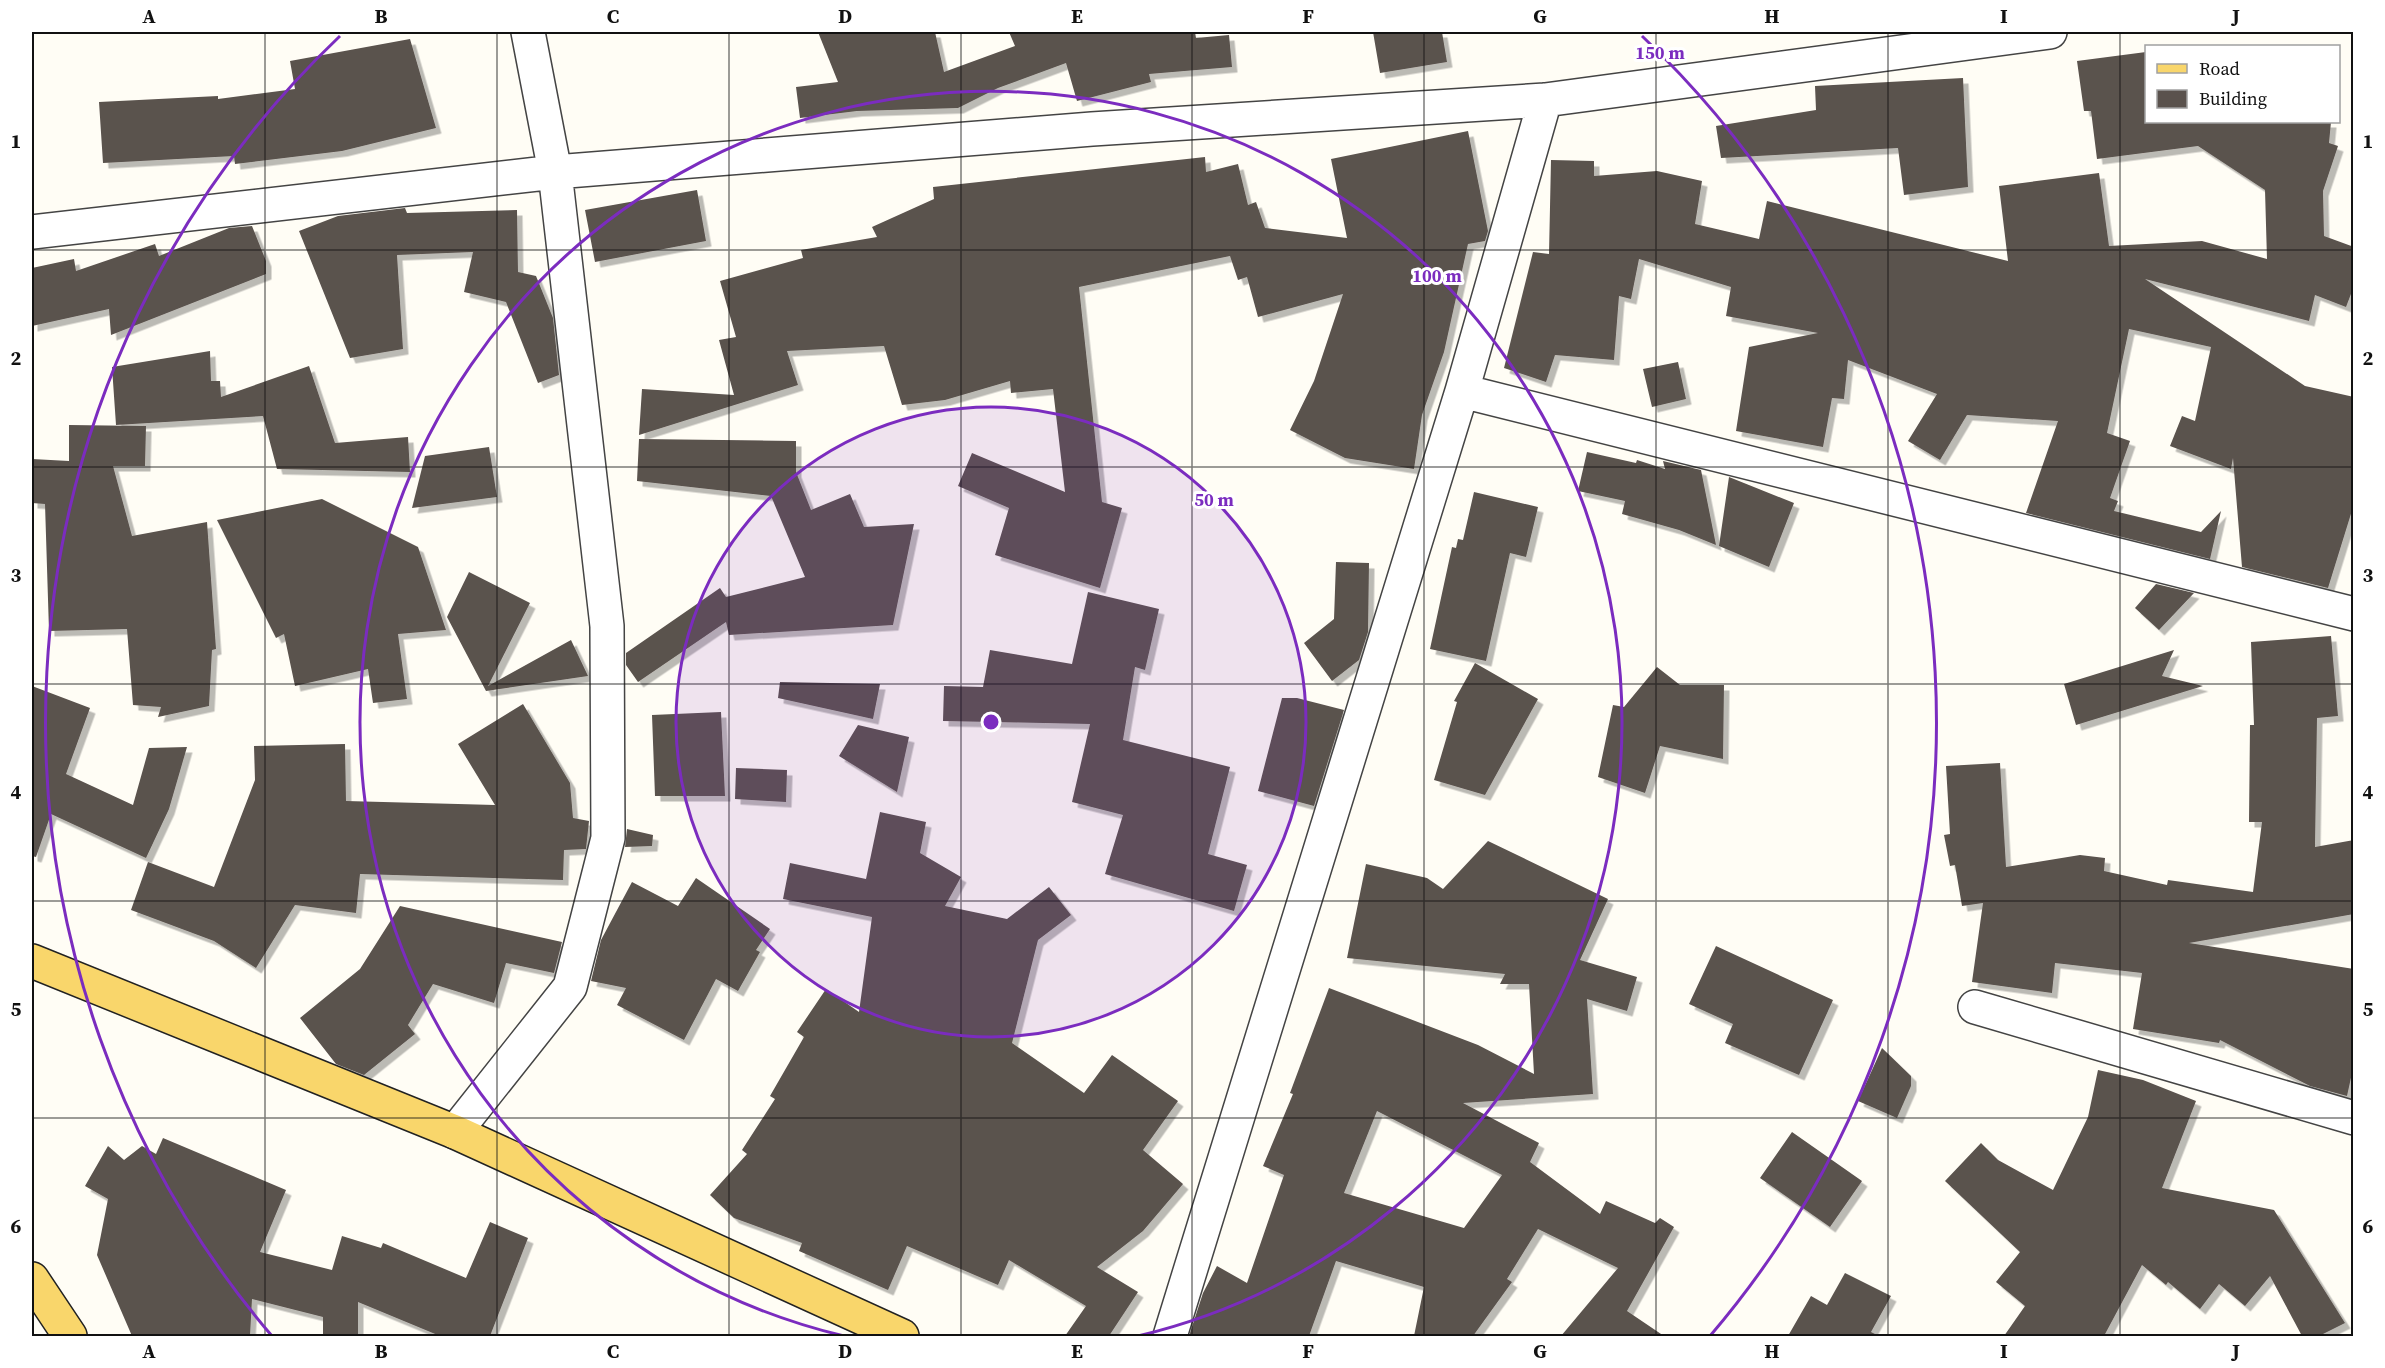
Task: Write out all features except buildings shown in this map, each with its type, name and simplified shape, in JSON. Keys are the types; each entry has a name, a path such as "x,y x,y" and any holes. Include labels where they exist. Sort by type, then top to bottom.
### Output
{"main road":[{"path":"32,961 455,1132 902,1336"},
{"path":"32,1279 70,1336"}],"street":[{"path":"455,1132 570,987 608,838 607,626 555,172 528,32"},
{"path":"32,232 555,172 1092,129 1545,100 2050,32"},
{"path":"1170,1336 1462,391 1545,100"},
{"path":"1462,391 2354,614"},
{"path":"1975,1007 2354,1118"}]}
